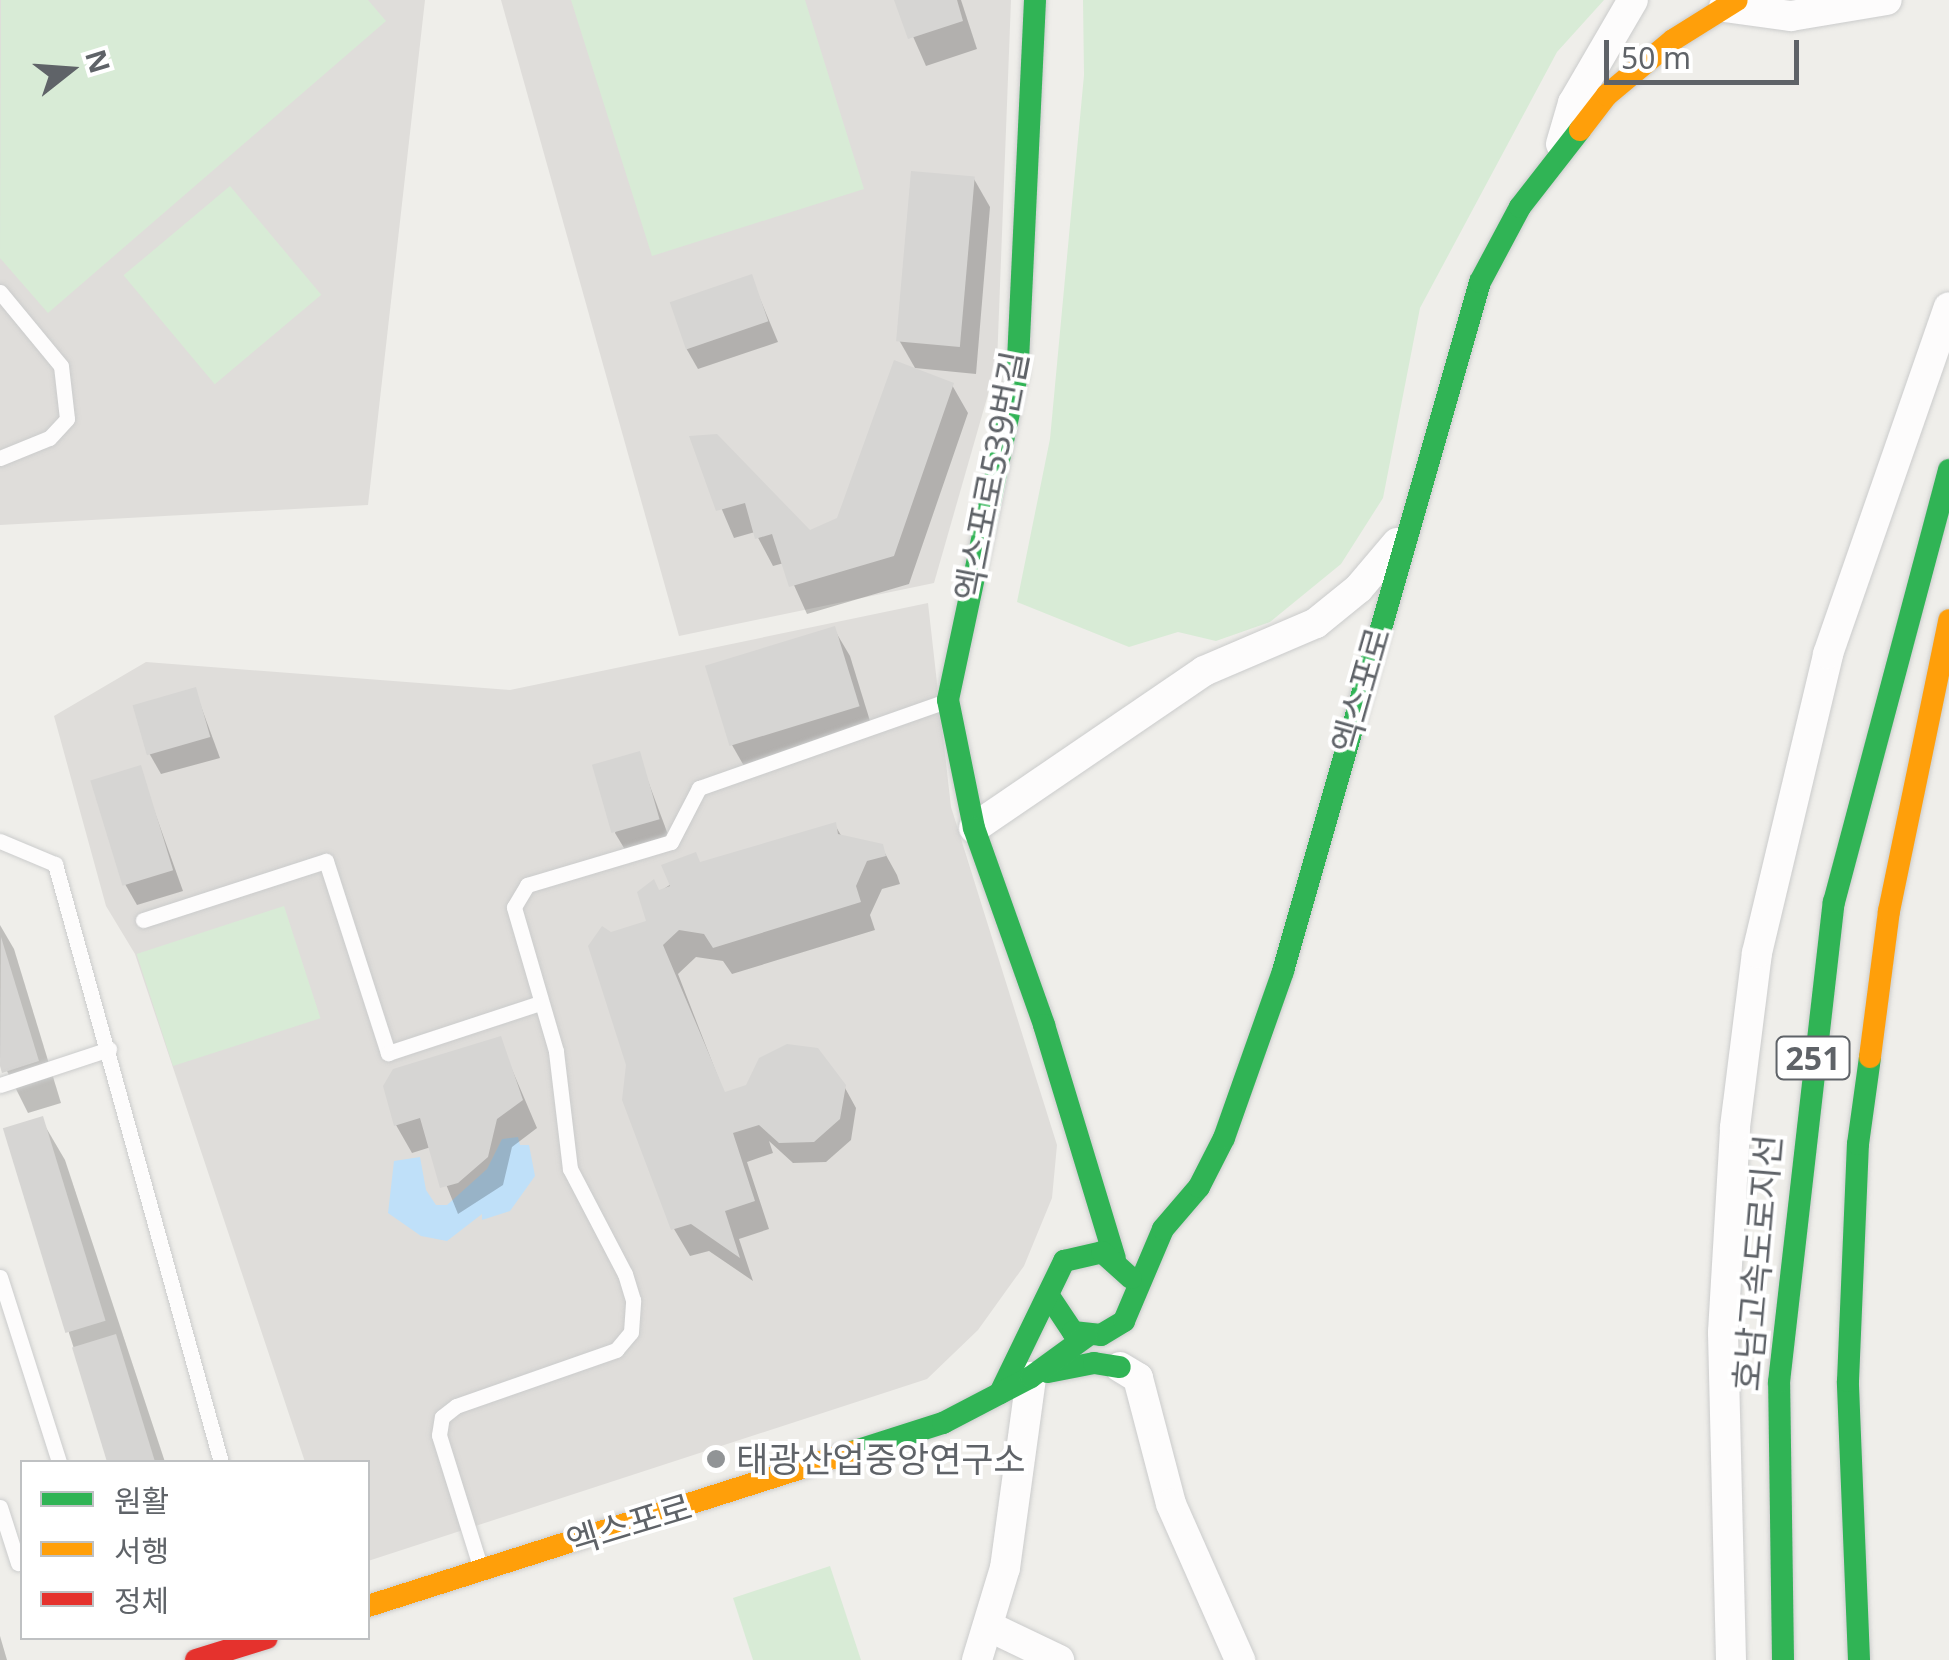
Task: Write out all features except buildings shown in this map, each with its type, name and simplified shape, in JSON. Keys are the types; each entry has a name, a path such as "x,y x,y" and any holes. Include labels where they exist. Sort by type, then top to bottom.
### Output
{"main road":[{"name":"엑스포로539번길","path":"1035,0 1017,375 948,700 974,828 1117,1260"},
{"name":"엑스포로","path":"1158,1232 1198,1187 1224,1138 1283,970 1403,537 1480,282 1559,150 1607,95 1731,4"},
{"name":"호남고속도로지선","path":"1782,1660 1778,1382 1834,902 1949,470"},
{"name":"251","path":"1859,1660 1848,1381 1858,1144 1889,910 1949,620"},
{"path":"1000,1394 1064,1261 1082,1190 1081,1145"},
{"path":"1102,1206 1116,1222 1158,1232"},
{"path":"1117,1260 1158,1232"},
{"path":"1129,1373 1132,1302 1158,1232"},
{"path":"1064,1261 1089,1251 1117,1260"},
{"path":"1117,1260 1132,1302"},
{"path":"1049,1296 1061,1323 1094,1335 1129,1373"},
{"path":"1031,1377 1094,1335 1132,1302"},
{"path":"1030,1334 1031,1377"},
{"path":"1031,1377 1094,1362 1129,1373"},
{"name":"엑스포로","path":"370,1605 858,1454 1031,1377"},
{"path":"196,1660 261,1640"}],"street":[{"name":"엑스포로","path":"1559,150 1572,102 1633,0"},
{"path":"1731,4 1790,16 1888,0"},
{"path":"1731,1660 1723,1332 1736,1127 1758,953 1828,654 1949,307"},
{"path":"974,828 1204,671 1316,624 1359,588 1403,537"},
{"path":"1129,1373 1171,1504 1240,1660"},
{"path":"977,1660 1005,1568 1031,1377"},
{"path":"988,1626 1059,1660"}],"lane":[{"path":"0,292 61,366 67,391 67,419 50,438 0,458"},
{"path":"481,1570 439,1435 442,1418 456,1406 616,1350 631,1332 633,1300 625,1274 570,1169 556,1052 514,907 527,884 671,842 699,788 948,700"},
{"path":"0,841 55,864 220,1460"},
{"path":"144,920 326,862 388,1053 540,1004"},
{"path":"0,1085 108,1049"},
{"path":"0,1277 58,1460"},
{"path":"0,1506 20,1562 0,1568"}],"shaded area":[{"path":"0,0 425,0 368,505 0,525"},
{"path":"501,0 1011,0 997,363 934,583 679,636"},
{"path":"928,603 951,807 1057,1145 1052,1198 1024,1266 978,1330 927,1379 370,1560 370,1460 304,1460 135,954 106,906 54,716 146,662 510,690"}],"green space":[{"path":"1,0 368,0 386,21 48,313 0,258"},
{"path":"571,0 805,0 864,189 652,256"},
{"path":"1083,0 1604,0 1557,52 1420,308 1383,498 1341,564 1270,622 1216,641 1178,632 1129,647 1017,602 1050,439 1084,75"},
{"path":"230,186 321,295 215,384 124,275"},
{"path":"284,906 320,1018 173,1066 137,954"},
{"path":"830,1566 861,1660 753,1660 733,1598"}],"water":[{"path":"518,1137 520,1145 529,1145 535,1176 510,1211 482,1220 482,1214 447,1241 421,1236 388,1213 394,1161 420,1157 426,1190 436,1205 447,1205 487,1169 502,1139"}],"traffic: fast":[{"path":"1035,0 1017,375 948,700 974,828 1044,1025 1115,1258"},
{"path":"1049,1296 1073,1332 1101,1335 1124,1321 1163,1229 1199,1187 1224,1138 1283,971 1480,282 1520,207 1580,130"},
{"path":"1783,1660 1779,1382 1834,902 1949,470"},
{"path":"1859,1660 1848,1381 1858,1144 1870,1057"},
{"path":"1000,1393 1064,1261 1102,1252 1131,1278"},
{"path":"852,1452 943,1423 1031,1377 1087,1336"},
{"path":"1048,1372 1094,1363 1120,1367"}],"traffic: slow":[{"path":"1580,130 1607,95 1673,40 1737,0"},
{"path":"1870,1057 1889,911 1949,620"},
{"path":"370,1605 852,1452"}],"traffic: jam":[{"path":"196,1660 261,1640"}],"place":[{"name":"태광산업중앙연구소","path":"716,1459"}]}
